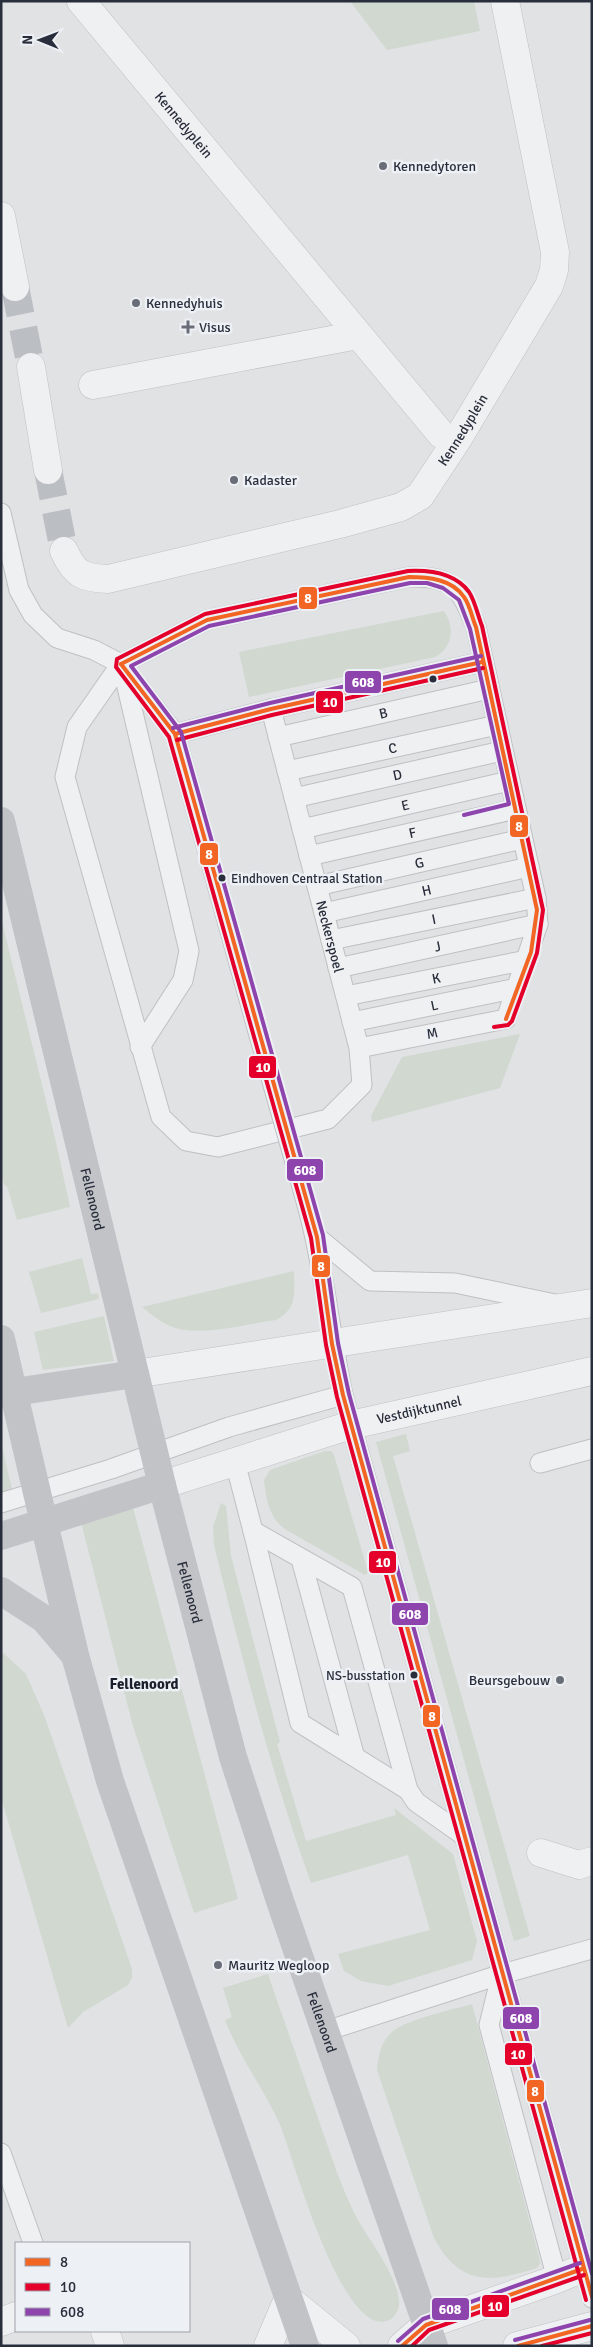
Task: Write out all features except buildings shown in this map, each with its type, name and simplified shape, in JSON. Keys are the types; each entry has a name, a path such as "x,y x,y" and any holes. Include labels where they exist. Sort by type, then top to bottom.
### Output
{"main road":[{"name":"Fellenoord","path":"1,821 162,1485 234,1757 280,1901 430,2335"},
{"path":"1,1339 8,1394 37,1493 74,1654 110,1781 305,2346"},
{"path":"8,1394 135,1374"},
{"path":"1,1536 44,1524 162,1485"},
{"path":"1,1591 44,1619 74,1654"}],"street":[{"name":"Kennedyplein","path":"81,1 441,434"},
{"name":"Kennedyplein","path":"64,551 72,567 86,578 108,579 340,524 401,507 420,496 458,440 549,286 554,270 555,252 505,1"},
{"path":"1,216 16,287"},
{"path":"93,385 358,335"},
{"path":"31,367 48,470"},
{"path":"135,1374 562,1306 592,1303"},
{"name":"Vestdijktunnel","path":"162,1485 351,1425 592,1371"},
{"path":"541,1853 579,1865 592,1861"},
{"path":"402,2346 589,2267"},
{"path":"268,2346 288,2299 346,2346"},
{"path":"1,2322 15,2316"},
{"path":"517,2346 592,2326"},
{"path":"105,2332 110,2346"}],"lane":[{"path":"1,513 19,590 33,615 57,638 94,650 121,664 175,734 317,1237 332,1344 343,1395 502,1974 589,2267 592,2298"},
{"name":"Neckerspoel","path":"271,709 359,1048 362,1086 328,1119 218,1147 186,1141 161,1117 64,777 78,727 121,664 207,620 374,582 428,577 446,582 464,596 476,628 482,662 536,898 538,924 506,1018"},
{"path":"175,734 271,709 482,662"},
{"path":"121,664 189,951 182,980 140,1047"},
{"name":"B","path":"278,737 489,688"},
{"name":"C","path":"287,771 497,725"},
{"name":"D","path":"294,798 502,751"},
{"name":"E","path":"302,829 509,781"},
{"name":"F","path":"309,856 516,809"},
{"name":"G","path":"317,886 522,839"},
{"name":"H","path":"324,913 529,867"},
{"name":"I","path":"331,940 536,898"},
{"name":"J","path":"338,968 538,924"},
{"name":"K","path":"346,996 527,960"},
{"name":"L","path":"352,1022 517,988"},
{"name":"M","path":"359,1048 506,1018"},
{"path":"317,1237 370,1281 455,1283 562,1306"},
{"path":"1,1503 155,1454 229,1427 343,1395"},
{"path":"540,1463 592,1449"},
{"path":"235,1462 300,1722 354,1754 408,1790"},
{"path":"253,1531 352,1587 408,1790 416,1802 463,1835"},
{"path":"301,1559 354,1754"},
{"path":"326,2032 502,1974 591,1950"},
{"path":"502,1974 488,2025 557,2279"},
{"path":"1,2153 33,2242"}],"shaded area":[{"path":"350,1 474,1 480,31 387,50"},
{"path":"444,611 448,617 451,630 449,642 446,648 435,657 249,697 239,652"},
{"path":"1,918 70,1207 17,1220 7,1186 5,1186 1,1174"},
{"path":"520,1034 500,1088 372,1122 371,1116 402,1057"},
{"path":"82,1258 91,1294 98,1293 99,1299 41,1313 29,1272"},
{"path":"294,1271 294,1293 291,1305 276,1320 215,1330 179,1329 168,1325 142,1307"},
{"path":"104,1316 114,1361 43,1370 34,1332"},
{"path":"406,1434 410,1451 393,1456 530,1936 514,1941 376,1442"},
{"path":"1,1442 13,1494 1,1498"},
{"path":"325,1451 331,1451 334,1455 368,1572 365,1575 285,1529 275,1519 269,1507 264,1480 270,1470"},
{"path":"221,1503 226,1506 231,1556 280,1742 277,1744 306,1841 396,1815 394,1808 453,1854 477,1941 472,1960 388,1986 361,1981 344,1971 338,1954 430,1930 408,1855 311,1883 296,1841 258,1715 214,1545 213,1527"},
{"path":"132,1504 238,1899 194,1913 133,1726 81,1522"},
{"path":"1,1651 26,1674 44,1715 132,1969 132,1978 128,1985 83,2012 68,2028 1,1797"},
{"path":"268,1974 342,2186 359,2222 390,2272 398,2293 398,2310 391,2319 373,2320 356,2305 338,2278 322,2244 308,2207 281,2127 225,2020 232,2017 223,1988"},
{"path":"472,2004 540,2263 537,2268 491,2278 478,2277 466,2273 454,2265 434,2238 377,2070 379,2055 383,2045 388,2036 399,2027 419,2019"}],"tunnel":[{"path":"15,287 31,367"},
{"path":"48,470 64,551"}],"transit line":[{"name":"10","path":"494,1027 508,1025 512,1021 537,953 543,910 482,626 475,604 469,592 463,586 457,581 441,574 408,571 205,614 117,659 116,667 169,737 311,1238 326,1345 337,1397 586,2300"},
{"name":"8","path":"121,664 207,620 409,577 439,580 459,591 468,604 476,627 537,910 531,952 506,1019"},
{"name":"608","path":"464,815 509,804 470,629 459,600 443,588 427,583 410,583 209,626 131,666 181,732 323,1235 338,1343 349,1394 592,2274"},
{"name":"608","path":"173,728 270,703 481,656"},
{"name":"8","path":"175,734 271,709 482,662"},
{"name":"8","path":"121,664 175,734 317,1237 332,1344 343,1395 592,2297"},
{"name":"10","path":"177,740 272,715 483,668"},
{"name":"608","path":"398,2341 423,2319 580,2263"},
{"name":"8","path":"402,2346 426,2325 582,2269"},
{"name":"10","path":"412,2346 429,2330 584,2275"},
{"name":"608","path":"515,2340 590,2320"},
{"name":"8","path":"518,2346 592,2326"},
{"name":"10","path":"542,2346 592,2333"}],"place":[{"name":"Kennedytoren","path":"383,166"},
{"name":"Kennedyhuis","path":"136,303"},
{"name":"Visus","path":"188,327"},
{"name":"Kadaster","path":"234,480"},
{"name":"Eindhoven Centraal Station","path":"222,878"},
{"name":"NS-busstation","path":"414,1675"},
{"name":"Beursgebouw","path":"560,1680"},
{"name":"Mauritz Wegloop","path":"218,1965"}],"district":[{"name":"Fellenoord","path":"144,1684"}]}
